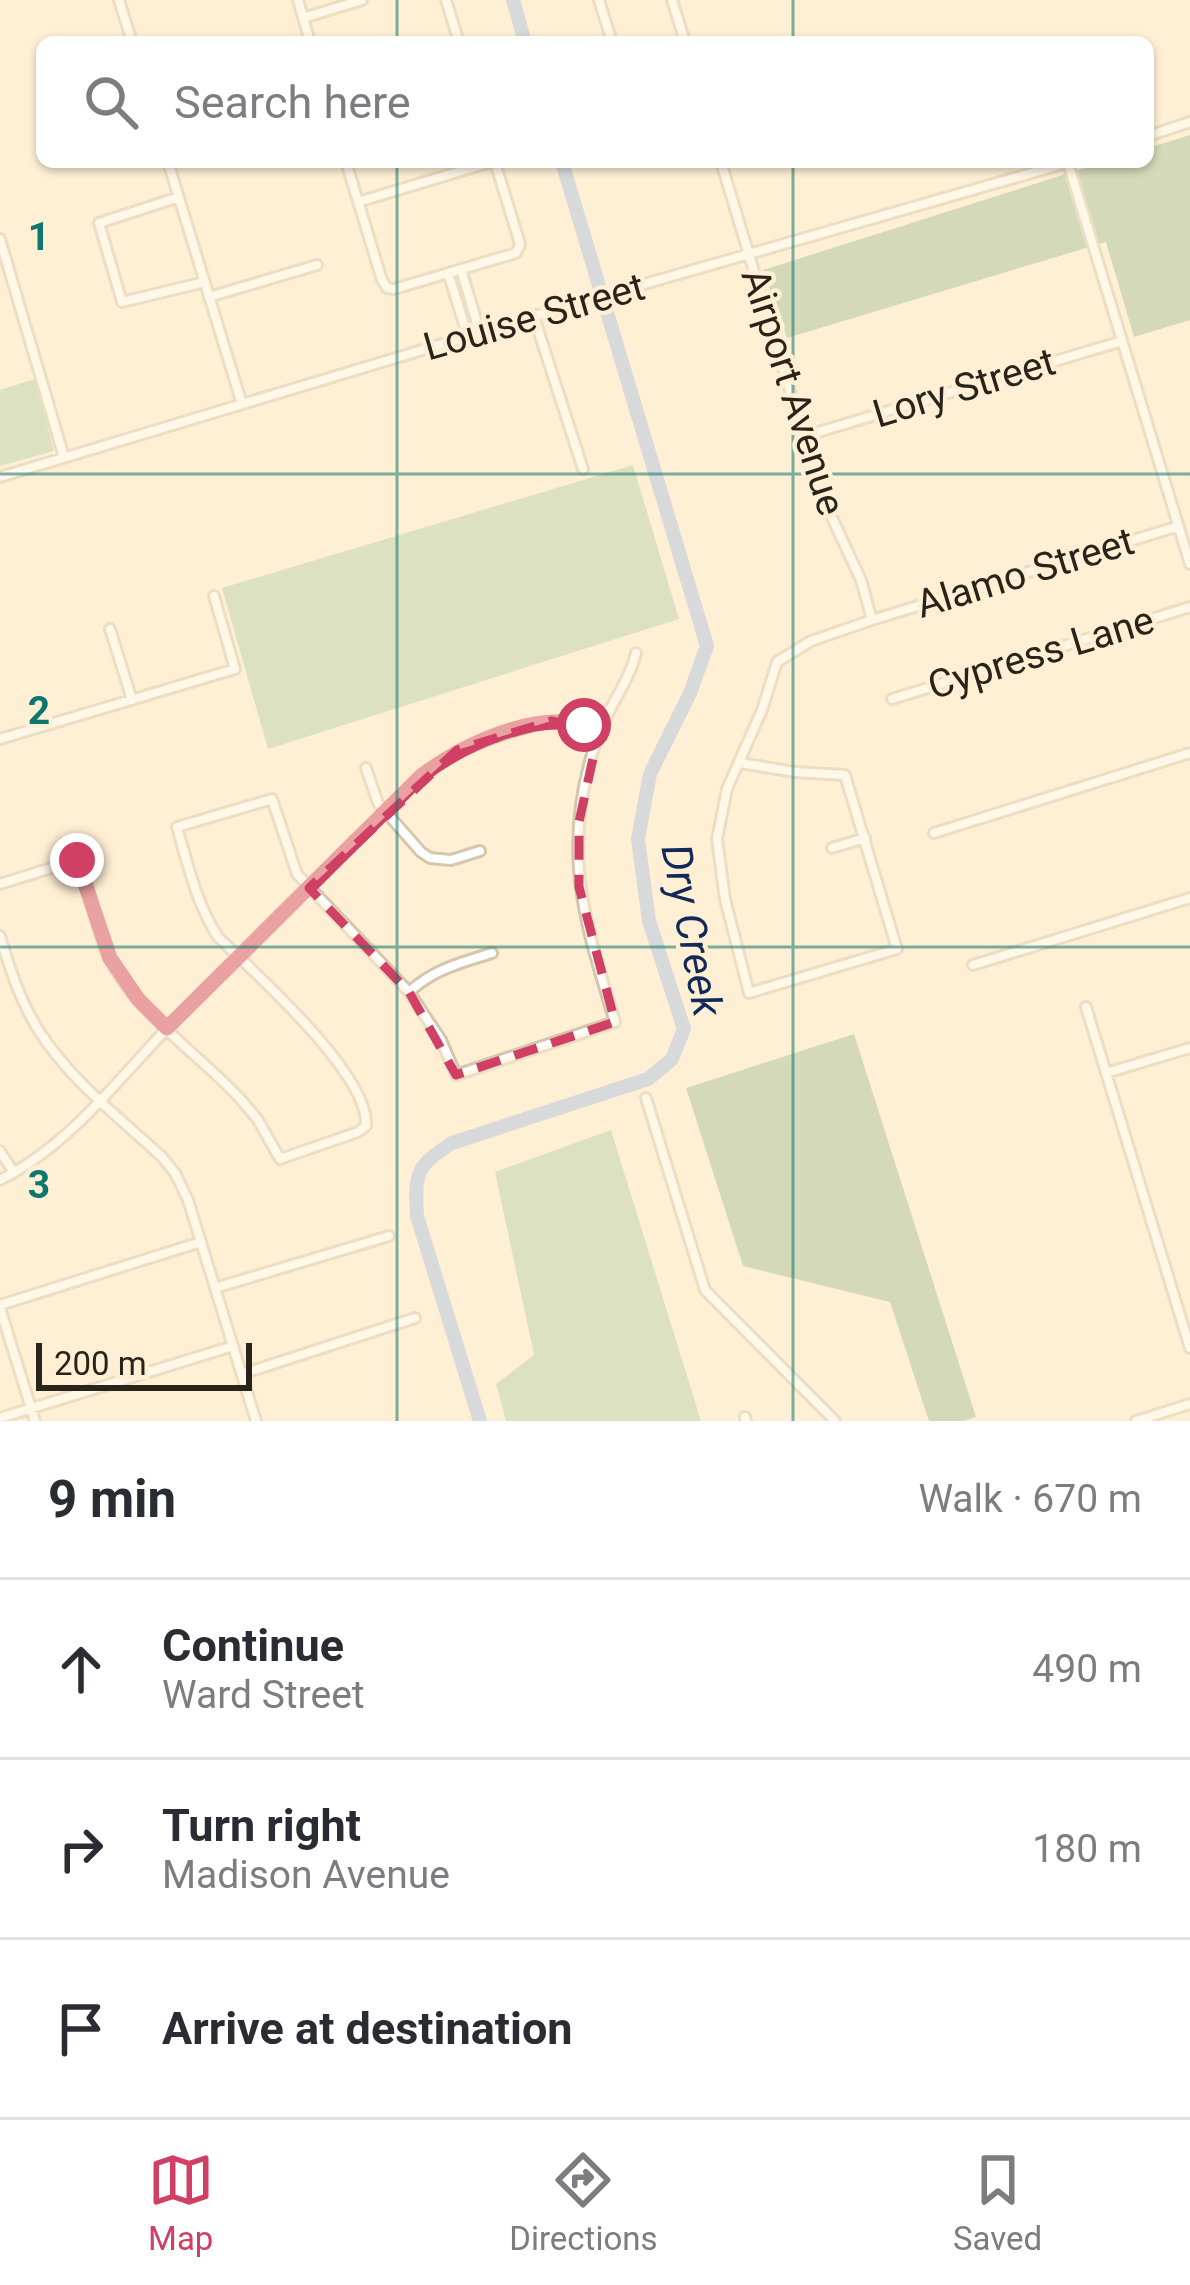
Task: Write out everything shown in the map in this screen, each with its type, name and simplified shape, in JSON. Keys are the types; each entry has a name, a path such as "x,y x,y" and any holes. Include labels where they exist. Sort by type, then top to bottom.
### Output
{"street":[{"path":"119,0 130,36"},
{"path":"298,0 308,36"},
{"path":"303,18 362,0"},
{"path":"446,0 457,36"},
{"path":"599,0 610,36"},
{"path":"672,0 683,36"},
{"path":"1154,134 1190,122"},
{"path":"170,168 242,404"},
{"path":"348,168 382,280 394,289 515,253 520,244 495,168"},
{"path":"358,202 473,168"},
{"name":"Airport Avenue","path":"723,168 821,494 861,580 872,620"},
{"name":"Louise Street","path":"0,477 1049,168"},
{"path":"1071,168 1190,564"},
{"path":"179,197 99,223 122,302 205,282"},
{"path":"0,239 64,458"},
{"path":"209,297 317,266"},
{"path":"461,269 480,333"},
{"path":"448,273 468,337"},
{"path":"534,317 583,469"},
{"name":"Lory Street","path":"805,436 1122,340"},
{"name":"Alamo Street","path":"865,838 897,950 749,993 718,860 719,820 778,662 811,641 872,620 1178,526"},
{"path":"0,739 236,669 214,596"},
{"name":"Cypress Lane","path":"892,699 1190,608"},
{"path":"110,629 132,700"},
{"path":"0,884 77,860 110,958 138,999 243,1102 280,1159 358,1132 367,1120 356,1090 336,1060 218,937 204,914 177,827 272,799 291,863 409,992 441,1040 456,1075 615,1022 579,887 580,808 599,731 636,652"},
{"path":"0,1180 56,1142 238,956 439,762 494,736 551,721 599,731"},
{"path":"934,832 1190,753"},
{"path":"740,763 845,775 865,838 832,848"},
{"path":"367,767 374,796 421,852 451,860 480,851"},
{"path":"973,965 1190,898"},
{"path":"0,936 14,980 41,1034 64,1064 175,1173 188,1200 256,1421"},
{"path":"409,992 438,970 492,953"},
{"path":"1086,1006 1190,1348"},
{"path":"1106,1073 1190,1048"},
{"path":"646,1098 705,1290 835,1421"},
{"path":"0,1151 14,1173"},
{"path":"215,1288 388,1236"},
{"path":"35,1421 0,1306 201,1241"},
{"path":"242,1374 415,1318"},
{"path":"0,1418 233,1346"},
{"path":"1136,1421 1190,1404"}],"highlighted area":[{"path":"551,721 599,731 579,822 579,887 615,1022 456,1075 409,992 309,888 457,750"}],"green space":[{"path":"1190,135 1190,320 1134,337 1106,242 787,338 763,270 1085,168 1154,168 1154,146"},
{"path":"35,379 54,451 0,466 0,390"},
{"path":"633,465 679,619 268,749 222,588"},
{"path":"854,1034 976,1417 964,1421 929,1421 890,1302 743,1266 686,1088"},
{"path":"611,1130 701,1421 506,1421 496,1384 534,1355 495,1172"}],"waterway":[{"name":"Dry Creek","path":"513,0 523,36"},
{"name":"Dry Creek","path":"480,1421 417,1216 420,1172 452,1143 648,1079 672,1059 684,1029 649,921 638,839 650,774 707,646 564,168"}],"route":[{"path":"77,860 110,958 138,999 167,1028 439,762 494,736 551,721 584,725"}]}
